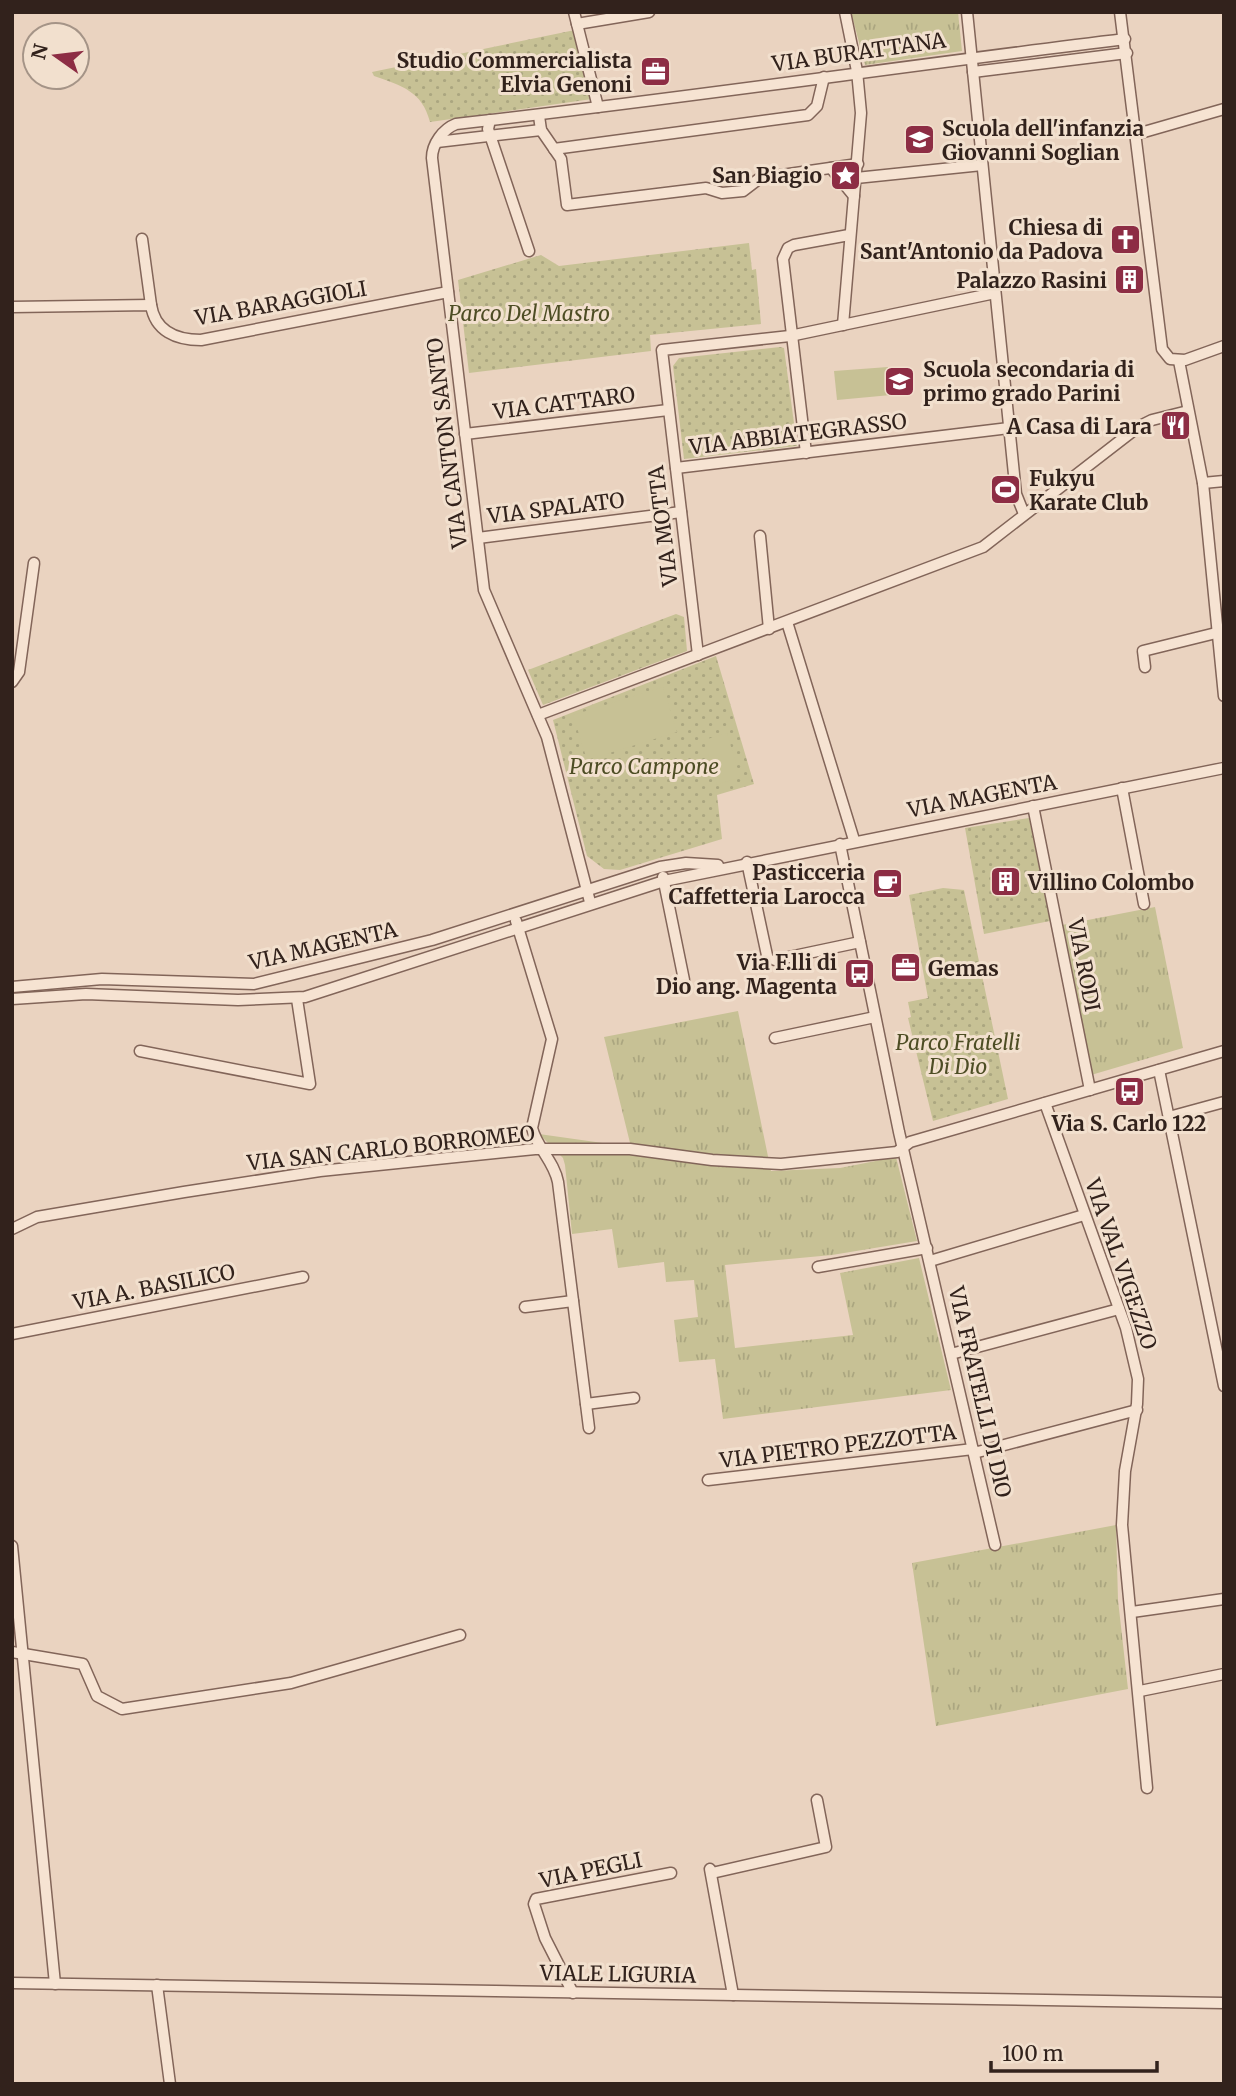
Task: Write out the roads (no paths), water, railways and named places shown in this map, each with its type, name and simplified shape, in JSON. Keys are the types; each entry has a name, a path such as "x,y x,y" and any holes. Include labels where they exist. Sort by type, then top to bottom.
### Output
{"street":[{"path":"574,12 598,107"},
{"path":"577,24 649,12"},
{"path":"843,325 861,113 857,71 845,12"},
{"path":"967,12 1016,494 1024,514"},
{"path":"1120,12 1161,345 1167,357 1179,361 1224,346"},
{"name":"VIA BURATTANA","path":"538,116 857,71 1125,39"},
{"path":"973,72 1127,53"},
{"path":"554,149 811,114 817,106 824,77"},
{"path":"1137,134 1224,109"},
{"path":"437,142 451,125 538,116 541,130 561,162 567,205 706,188 722,193 743,191 758,178 858,164"},
{"path":"489,120 488,127 529,251"},
{"path":"437,142 541,130"},
{"name":"VIA CANTON SANTO","path":"437,142 432,158 486,596 548,742 590,902"},
{"path":"856,178 982,165"},
{"path":"831,168 854,196"},
{"path":"806,453 783,265 786,251 794,246 849,235"},
{"path":"12,307 151,305 142,239"},
{"name":"VIA BARAGGIOLI","path":"151,305 154,318 165,331 181,338 201,340 448,292"},
{"path":"790,336 995,293"},
{"name":"VIA MOTTA","path":"698,654 661,351 664,348 790,336"},
{"path":"1179,361 1203,483 1224,696"},
{"name":"VIA CATTARO","path":"465,434 668,410"},
{"path":"538,715 983,547 1141,425 1188,411"},
{"name":"VIA ABBIATEGRASSO","path":"676,468 1009,428"},
{"path":"1203,483 1224,481"},
{"name":"VIA SPALATO","path":"478,538 681,512"},
{"path":"761,536 769,629"},
{"path":"12,682 19,672 34,563"},
{"path":"787,622 854,841"},
{"path":"1145,667 1143,651 1216,633"},
{"name":"VIA MAGENTA","path":"12,999 86,994 238,1000 298,999 334,990 590,902 664,881 747,862 1224,768"},
{"path":"1122,788 1144,904"},
{"name":"VIA RODI","path":"1033,806 1090,1090"},
{"name":"VIA FRATELLI DI DIO","path":"841,844 875,1017 995,1545"},
{"path":"747,862 771,960 860,942"},
{"name":"VIA MAGENTA","path":"12,987 102,979 238,985 297,974 421,943 660,867 686,863 728,866"},
{"path":"660,867 684,979"},
{"path":"513,914 552,1039 533,1122 534,1135 552,1162 558,1182 589,1428"},
{"path":"238,985 238,1000"},
{"path":"140,1051 310,1084 298,999"},
{"path":"775,1038 875,1017"},
{"name":"VIA SAN CARLO BORROMEO","path":"12,1229 41,1216 320,1171 535,1149 630,1149 712,1160 781,1164 897,1152 910,1142 1224,1051"},
{"path":"1159,1070 1224,1387"},
{"path":"1169,1117 1224,1102"},
{"name":"VIA VAL VIGEZZO","path":"1045,1103 1119,1309 1136,1370 1137,1410 1122,1493 1122,1525 1140,1691 1147,1788"},
{"path":"930,1261 1084,1215"},
{"path":"818,1267 927,1248"},
{"name":"VIA A. BASILICO","path":"12,1334 303,1277"},
{"path":"525,1307 573,1301"},
{"path":"951,1354 1119,1309"},
{"path":"586,1404 634,1398"},
{"name":"VIA PIETRO PEZZOTTA","path":"708,1480 974,1451 1137,1410"},
{"path":"12,1546 18,1652 55,1984"},
{"path":"1132,1612 1224,1599"},
{"path":"18,1652 83,1664 97,1696 103,1702 122,1709 291,1683 460,1635"},
{"path":"1140,1691 1224,1674"},
{"path":"733,1995 711,1871 826,1847 817,1800"},
{"name":"VIA PEGLI","path":"573,1993 545,1938 534,1904 536,1899 671,1873"},
{"name":"VIALE LIGURIA","path":"12,1983 1224,2003"},
{"path":"157,1985 170,2084"}],"place":[{"name":"Studio Commercialista Elvia Genoni","path":"655,72"},
{"name":"Scuola dell'infanzia Giovanni Soglian","path":"919,140"},
{"name":"San Biagio","path":"845,175"},
{"name":"Chiesa di Sant'Antonio da Padova","path":"1126,239"},
{"name":"Palazzo Rasini","path":"1130,280"},
{"name":"Scuola secondaria di primo grado Parini","path":"900,381"},
{"name":"A Casa di Lara","path":"1175,426"},
{"name":"Fukyu Karate Club","path":"1006,490"},
{"name":"Villino Colombo","path":"1005,882"},
{"name":"Pasticceria Caffetteria Larocca","path":"888,884"},
{"name":"Gemas","path":"905,968"},
{"name":"Via F.lli di Dio ang. Magenta","path":"860,974"},
{"name":"Via S. Carlo 122","path":"1129,1091"}],"park label":[{"name":"Parco Del Mastro","path":"529,313"},
{"name":"Parco Campone","path":"644,766"},
{"name":"Parco Fratelli Di Dio","path":"958,1054"}]}
